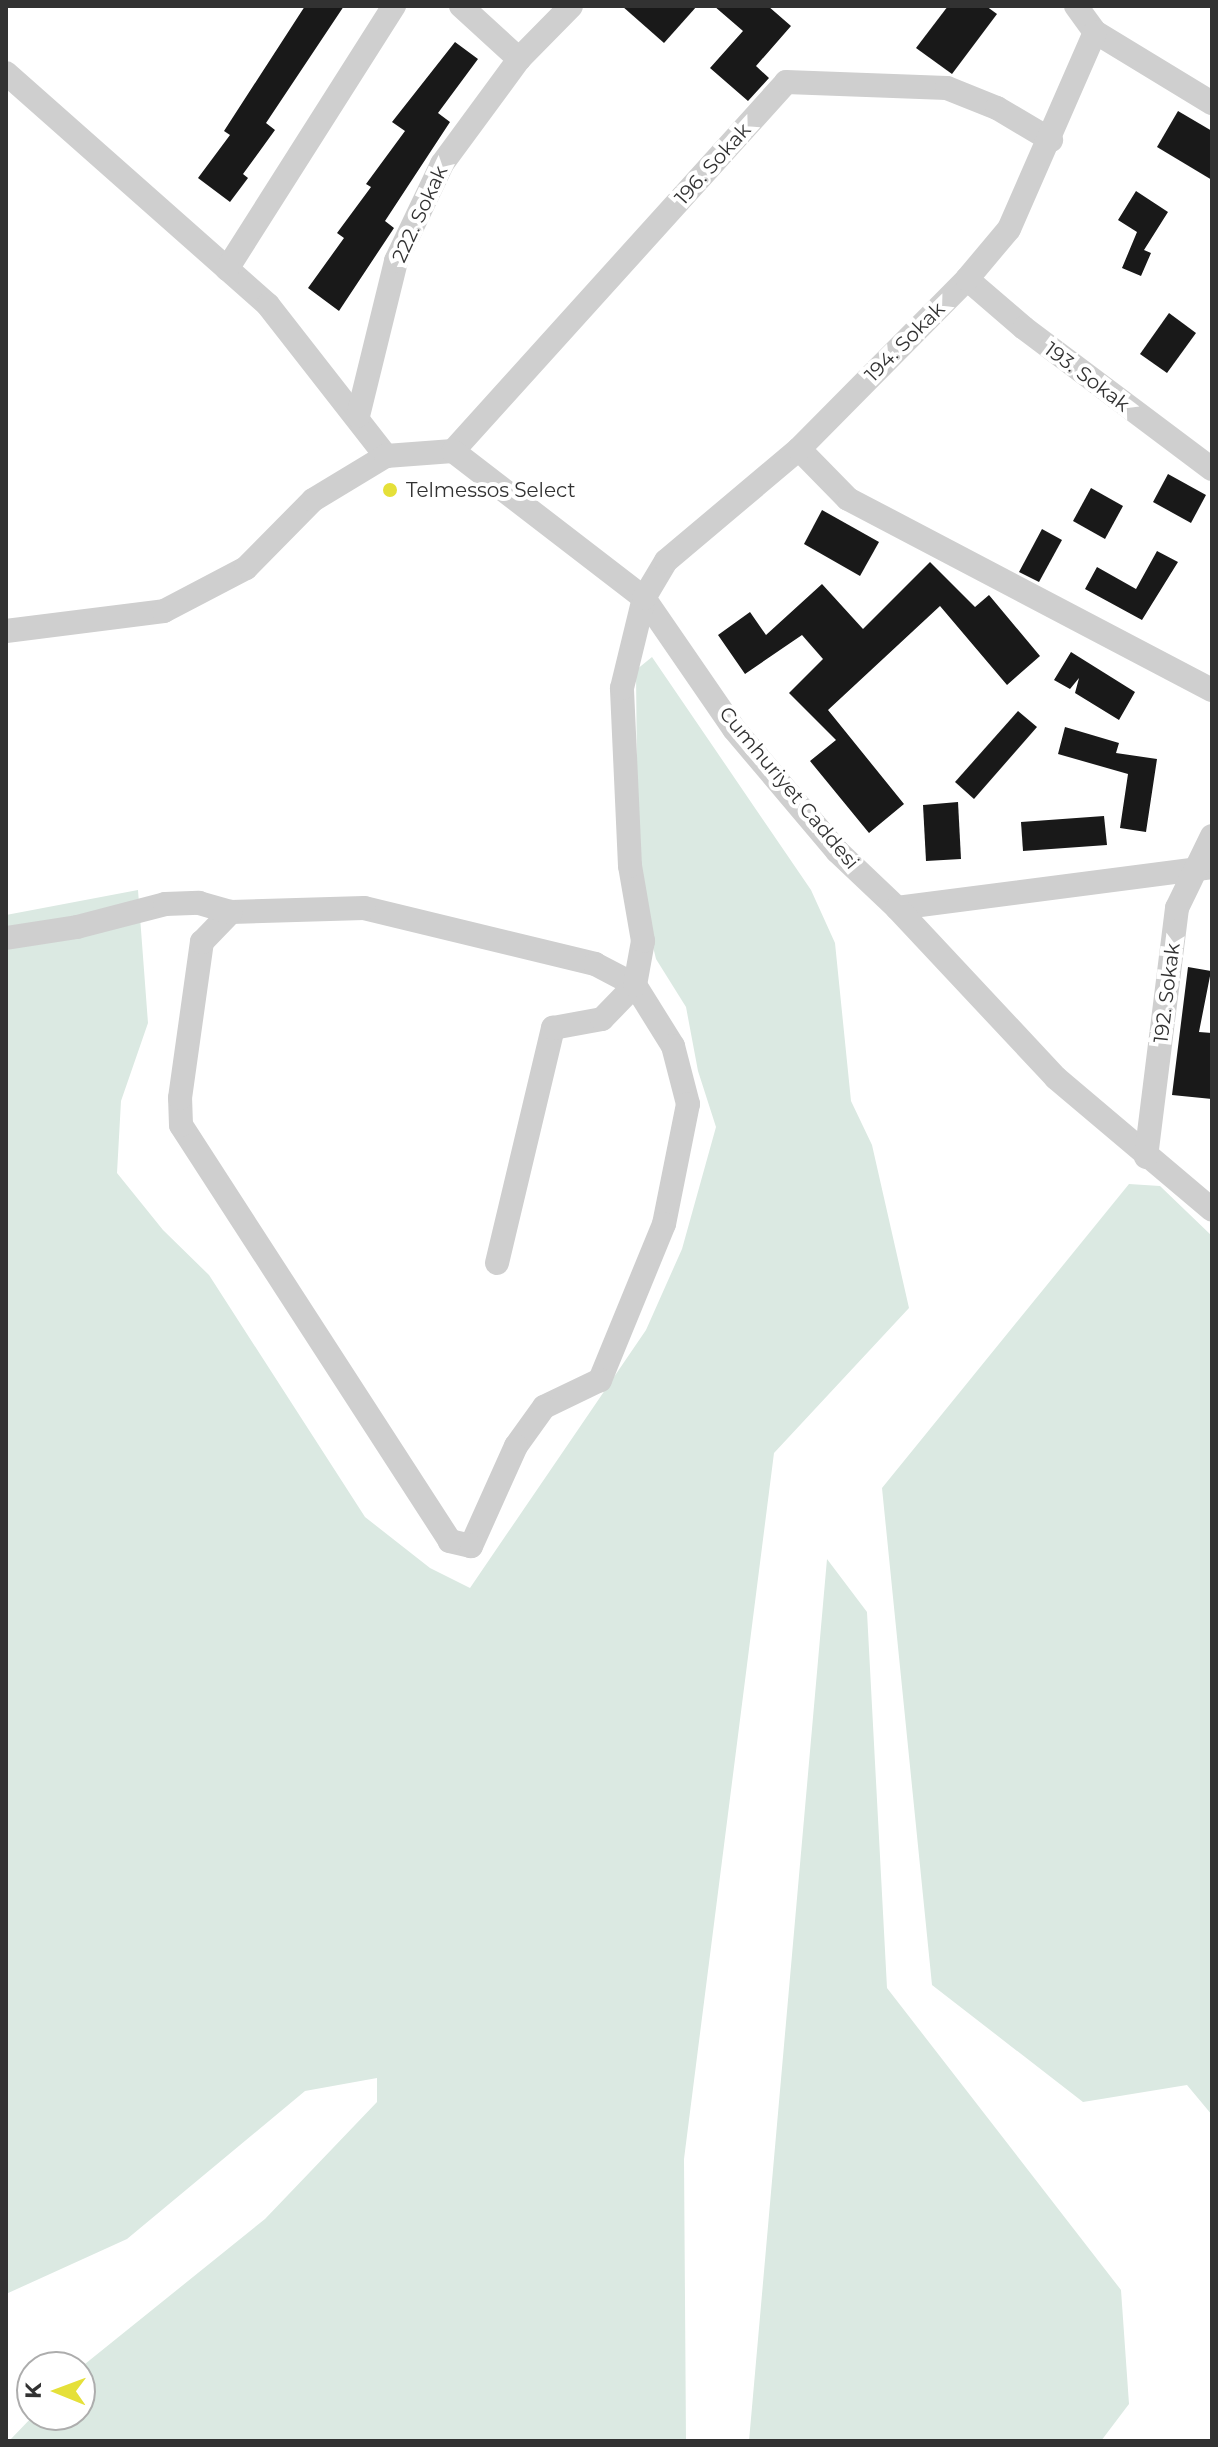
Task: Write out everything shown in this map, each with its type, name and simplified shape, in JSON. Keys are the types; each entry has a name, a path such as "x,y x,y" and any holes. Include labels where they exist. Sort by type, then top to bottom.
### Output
{"street":[{"path":"227,269 394,6"},
{"path":"461,6 519,59"},
{"name":"222. Sokak","path":"358,416 396,261 442,164 519,59 571,6"},
{"path":"1076,6 1095,32 1212,103"},
{"name":"194. Sokak","path":"635,985 643,941 630,866 622,688 644,598 666,561 799,449 967,279 1009,229 1051,140 1095,32"},
{"path":"6,73 268,305 358,416 386,456"},
{"name":"196. Sokak","path":"453,451 786,82 947,88 997,108 1051,140"},
{"name":"193. Sokak","path":"967,279 1024,328 1212,469"},
{"path":"799,449 848,499 1212,690"},
{"path":"6,631 164,611 246,568 313,500 386,456 453,451"},
{"name":"Cumhuriyet Caddesi","path":"453,451 644,598 734,729 837,851 897,908 1056,1078 1212,1210"},
{"name":"192. Sokak","path":"1146,1157 1177,908 1203,867 1212,836"},
{"path":"897,908 1203,867"},
{"path":"6,938 77,927 165,904 199,903 231,912 364,908 595,964 635,985 673,1046 688,1104 664,1224 600,1380 544,1407 516,1446 471,1546 450,1541 181,1125 180,1098 202,942 231,912"},
{"path":"497,1263 553,1028 602,1019 635,985"}],"shaded area":[{"path":"652,657 811,890 835,943 851,1101 872,1145 909,1308 774,1453 684,2159 686,2441 9,2441 19,2431 96,2431 96,2355 265,2219 377,2102 377,2078 305,2091 127,2239 6,2294 6,915 138,890 148,1023 121,1101 117,1173 163,1230 209,1275 365,1517 430,1568 470,1588 646,1330 682,1249 716,1127 698,1071 686,1007 656,959 638,886 636,670"},
{"path":"1129,1184 1160,1186 1212,1236 1212,2115 1187,2085 1083,2102 932,1985 882,1488"},
{"path":"827,1559 867,1612 887,1988 1121,2290 1129,2404 1101,2441 749,2441"}],"building":[{"path":"305,6 344,6 266,123 275,130 243,174 248,178 230,202 198,178 230,135 224,131"},
{"path":"622,6 697,6 664,43"},
{"path":"714,6 768,6 791,26 756,66 769,78 748,101 710,68 743,31"},
{"path":"948,6 986,6 997,14 952,74 916,48"},
{"path":"455,42 478,59 438,113 450,122 385,221 394,228 339,311 308,288 344,238 337,233 371,187 366,184 405,131 392,122"},
{"path":"1178,111 1212,131 1212,180 1157,147"},
{"path":"1136,191 1168,212 1144,250 1151,253 1141,276 1122,268 1137,232 1118,220"},
{"path":"1169,313 1196,333 1167,373 1140,354"},
{"path":"1168,474 1206,495 1191,523 1153,502"},
{"path":"1091,488 1123,506 1105,539 1073,521"},
{"path":"822,510 879,542 860,576 804,544"},
{"path":"1042,529 1062,540 1039,582 1019,572"},
{"path":"1157,551 1178,562 1142,620 1085,589 1097,567 1136,589"},
{"path":"930,562 975,607 989,595 1040,656 1007,685 940,606 828,710 904,804 869,833 810,761 836,740 789,693 823,659 802,635 745,674 718,635 750,612 766,635 822,584 863,629"},
{"path":"1071,652 1135,692 1119,720 1075,693 1079,678 1070,689 1054,680"},
{"path":"1018,711 1037,727 974,799 955,782"},
{"path":"1065,727 1119,743 1116,753 1157,759 1146,832 1120,828 1128,774 1058,754"},
{"path":"958,802 961,859 926,861 923,805"},
{"path":"1104,816 1107,845 1023,851 1021,822"},
{"path":"1188,967 1211,971 1199,1032 1212,1033 1212,1099 1172,1095"}],"place":[{"name":"Telmessos Select","path":"390,490"}]}
